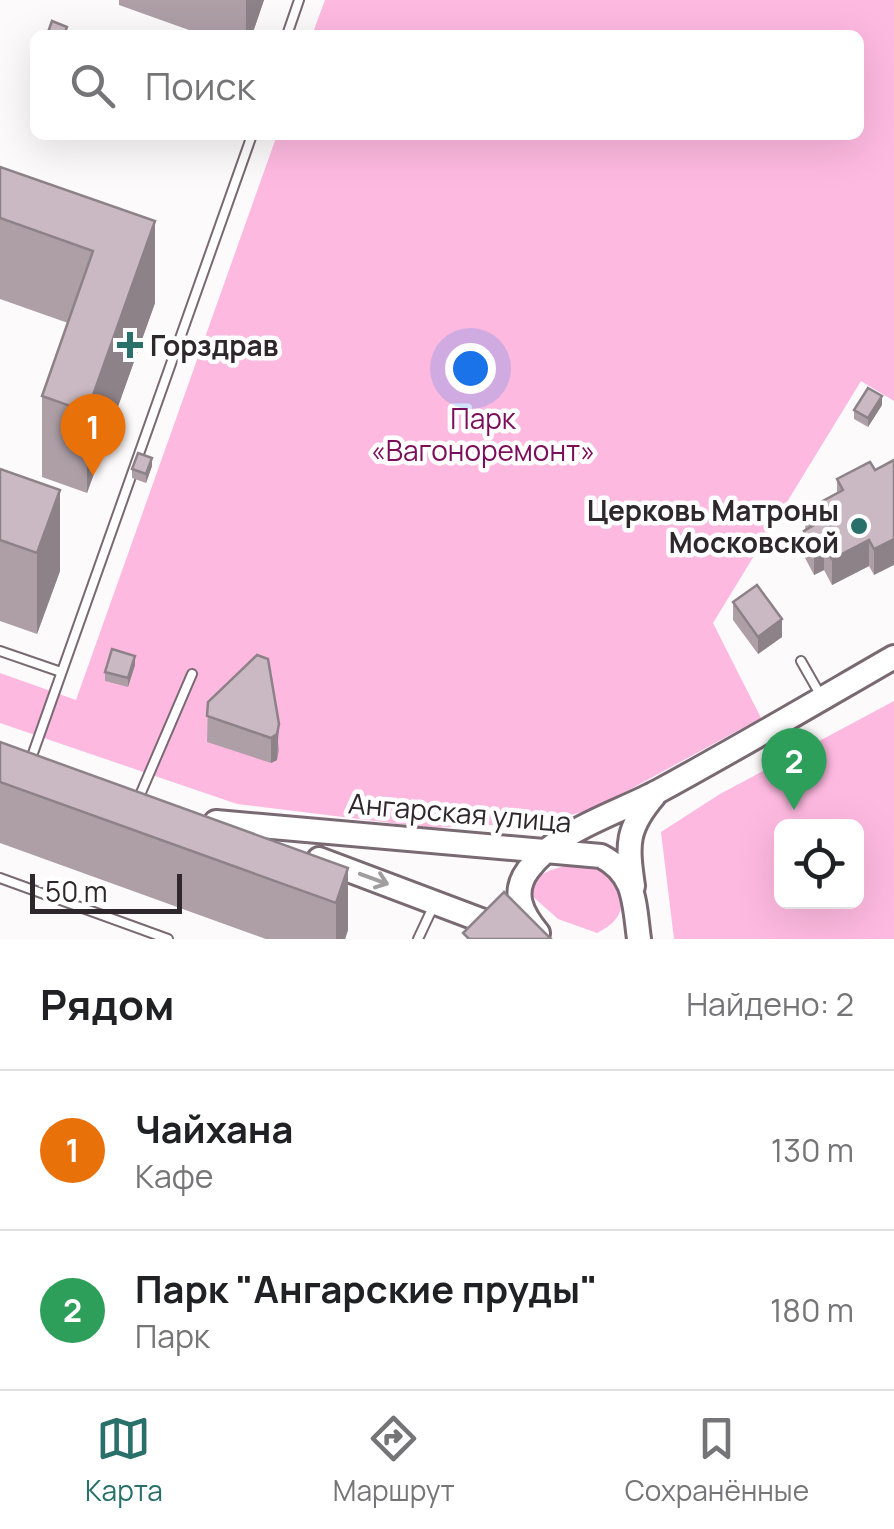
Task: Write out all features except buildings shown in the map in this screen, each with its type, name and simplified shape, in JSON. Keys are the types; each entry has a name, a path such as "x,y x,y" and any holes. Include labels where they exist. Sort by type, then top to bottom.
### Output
{"street":[{"path":"543,939 522,912 519,895 528,870 549,849 566,836 658,791 894,657"},
{"path":"639,939 627,846 636,817 658,791"},
{"name":"Ангарская улица","path":"532,939 209,819 601,856 625,872 634,900"},
{"path":"622,939 634,922 634,900"}],"lane":[{"path":"289,30 299,0"},
{"path":"32,756 250,140"},
{"path":"0,650 62,672"},
{"path":"801,661 823,698"},
{"path":"139,794 192,674"},
{"path":"0,878 168,939"},
{"path":"418,939 436,902"}],"green space":[{"name":"Парк «Вагоноремонт»","path":"325,0 894,0 894,401 861,381 713,623 761,718 594,809 539,823 432,828 237,804 0,723 0,673 76,700 275,140 864,140 864,30 314,30"},
{"path":"894,701 894,939 674,939 661,832 720,794"},
{"path":"585,864 609,876 621,895 618,916 597,933 558,919 531,895 536,879 543,874"}],"place":[{"name":"Горздрав","path":"130,345"},
{"name":"Чайхана","path":"93,476"},
{"name":"Церковь Матроны Московской","path":"859,526"},
{"name":"Парк \"Ангарские пруды\"","path":"794,810"}]}
